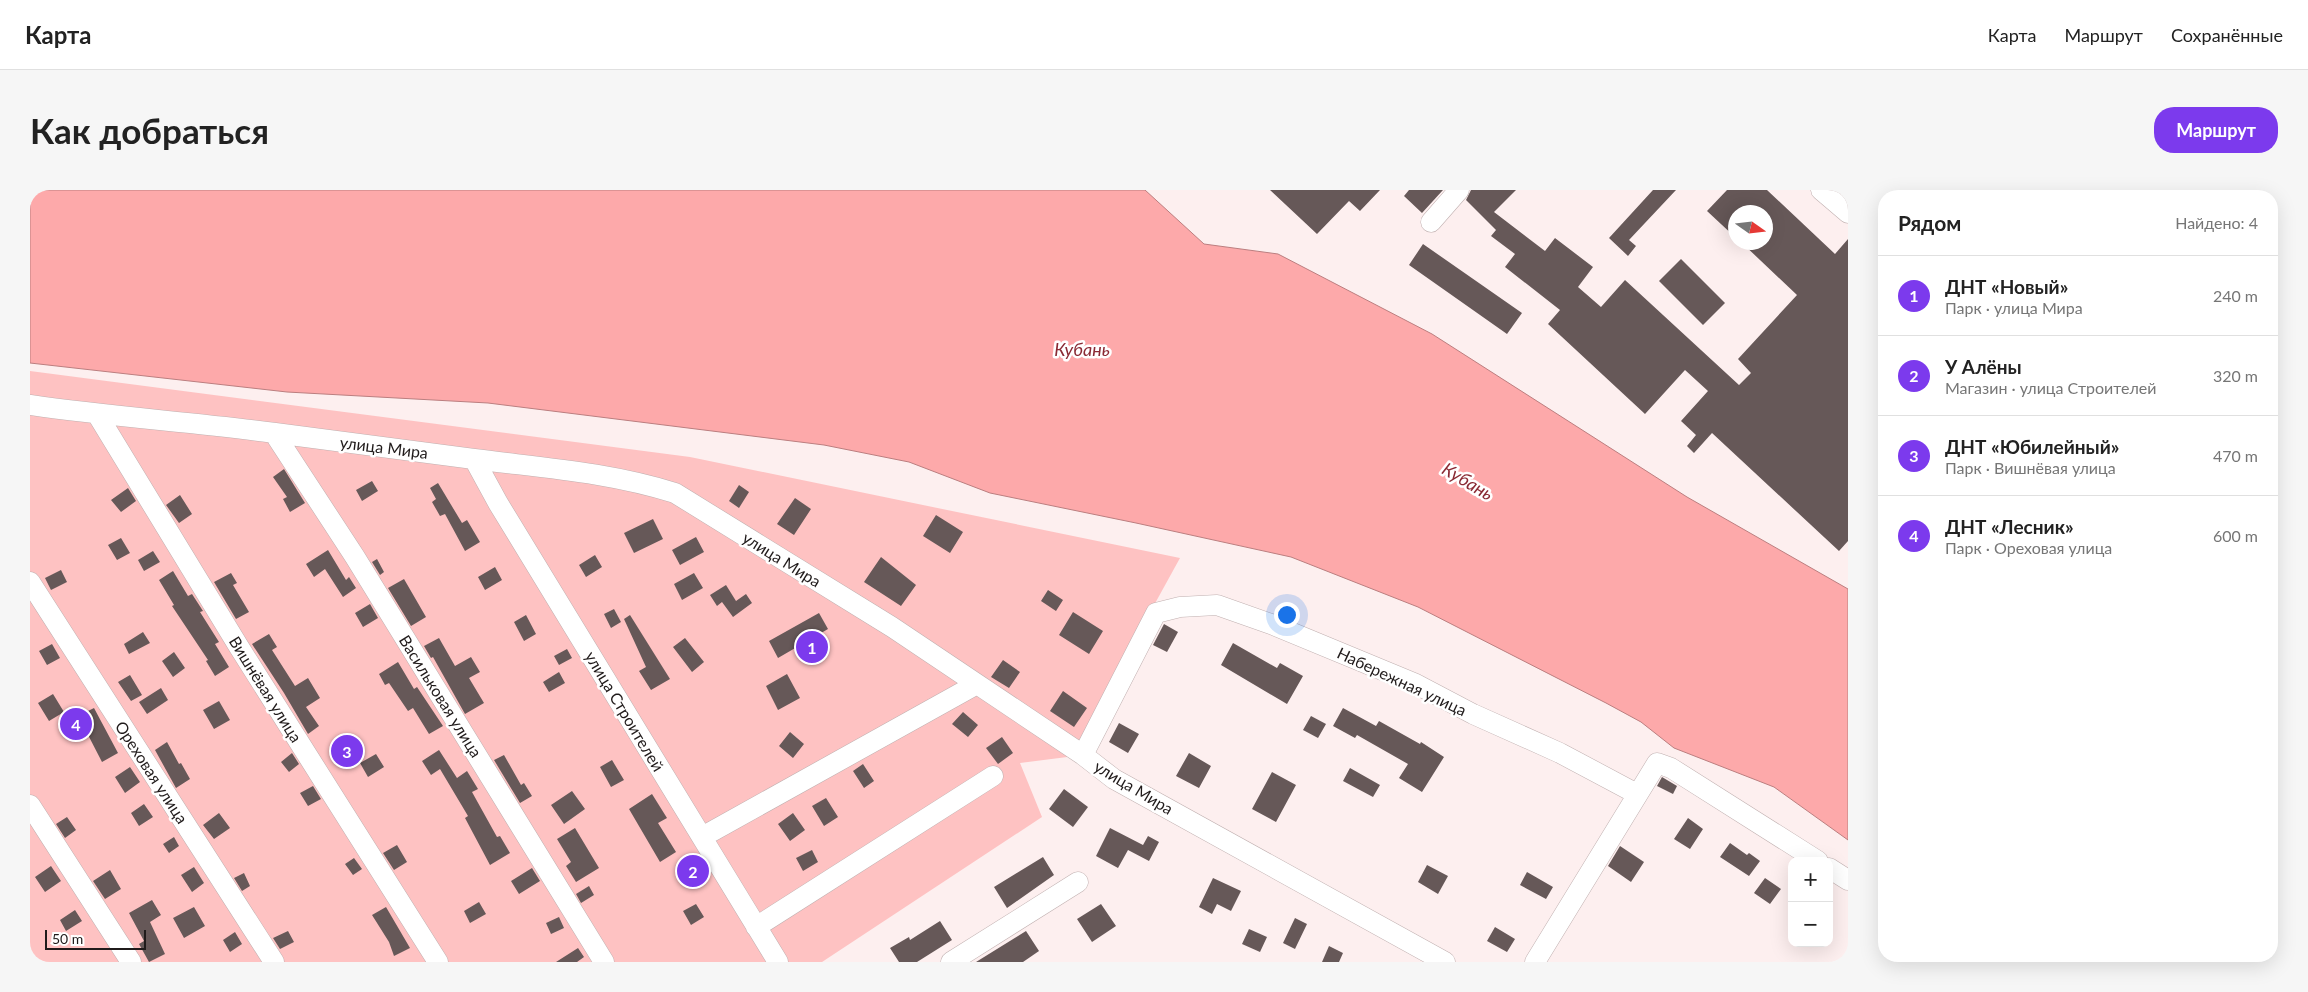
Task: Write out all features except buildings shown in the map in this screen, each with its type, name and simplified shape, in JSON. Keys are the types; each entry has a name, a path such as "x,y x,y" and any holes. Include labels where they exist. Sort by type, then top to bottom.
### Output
{"street":[{"path":"1431,222 1459,190"},
{"path":"1821,190 1848,213"},
{"name":"улица Мира","path":"30,404 97,414 274,433 557,468 637,481 676,493 892,627 1083,755 1114,779 1445,962"},
{"name":"Вишнёвая улица","path":"97,414 239,646 438,962"},
{"name":"Васильковая улица","path":"274,433 355,557 604,962"},
{"name":"улица Строителей","path":"474,459 498,503 778,962"},
{"name":"Ореховая улица","path":"30,582 274,962"},
{"name":"Набережная улица","path":"1083,755 1156,613 1180,607 1217,605 1272,624 1416,684 1473,714 1560,753 1637,794"},
{"path":"702,837 977,684"},
{"path":"1535,962 1656,763 1671,768 1812,857"},
{"path":"756,927 993,776"},
{"path":"30,805 131,962"},
{"path":"1833,871 1848,880"},
{"path":"951,962 1078,882"}],"shaded area":[{"path":"30,371 690,457 1180,558 1082,736 1083,755 1020,763 1042,817 822,962 30,962"}],"water":[{"name":"Кубань","path":"30,190 1145,190 1204,244 1278,254 1432,334 1687,497 1848,589 1848,840 1774,787 1674,748 1641,722 1418,607 1291,557 990,493 909,462 824,445 488,403 287,392 30,363"}],"place":[{"name":"ДНТ «Новый»","path":"812,647"},
{"name":"ДНТ «Лесник»","path":"76,724"},
{"name":"ДНТ «Юбилейный»","path":"347,751"},
{"name":"У Алёны","path":"693,871"}]}
